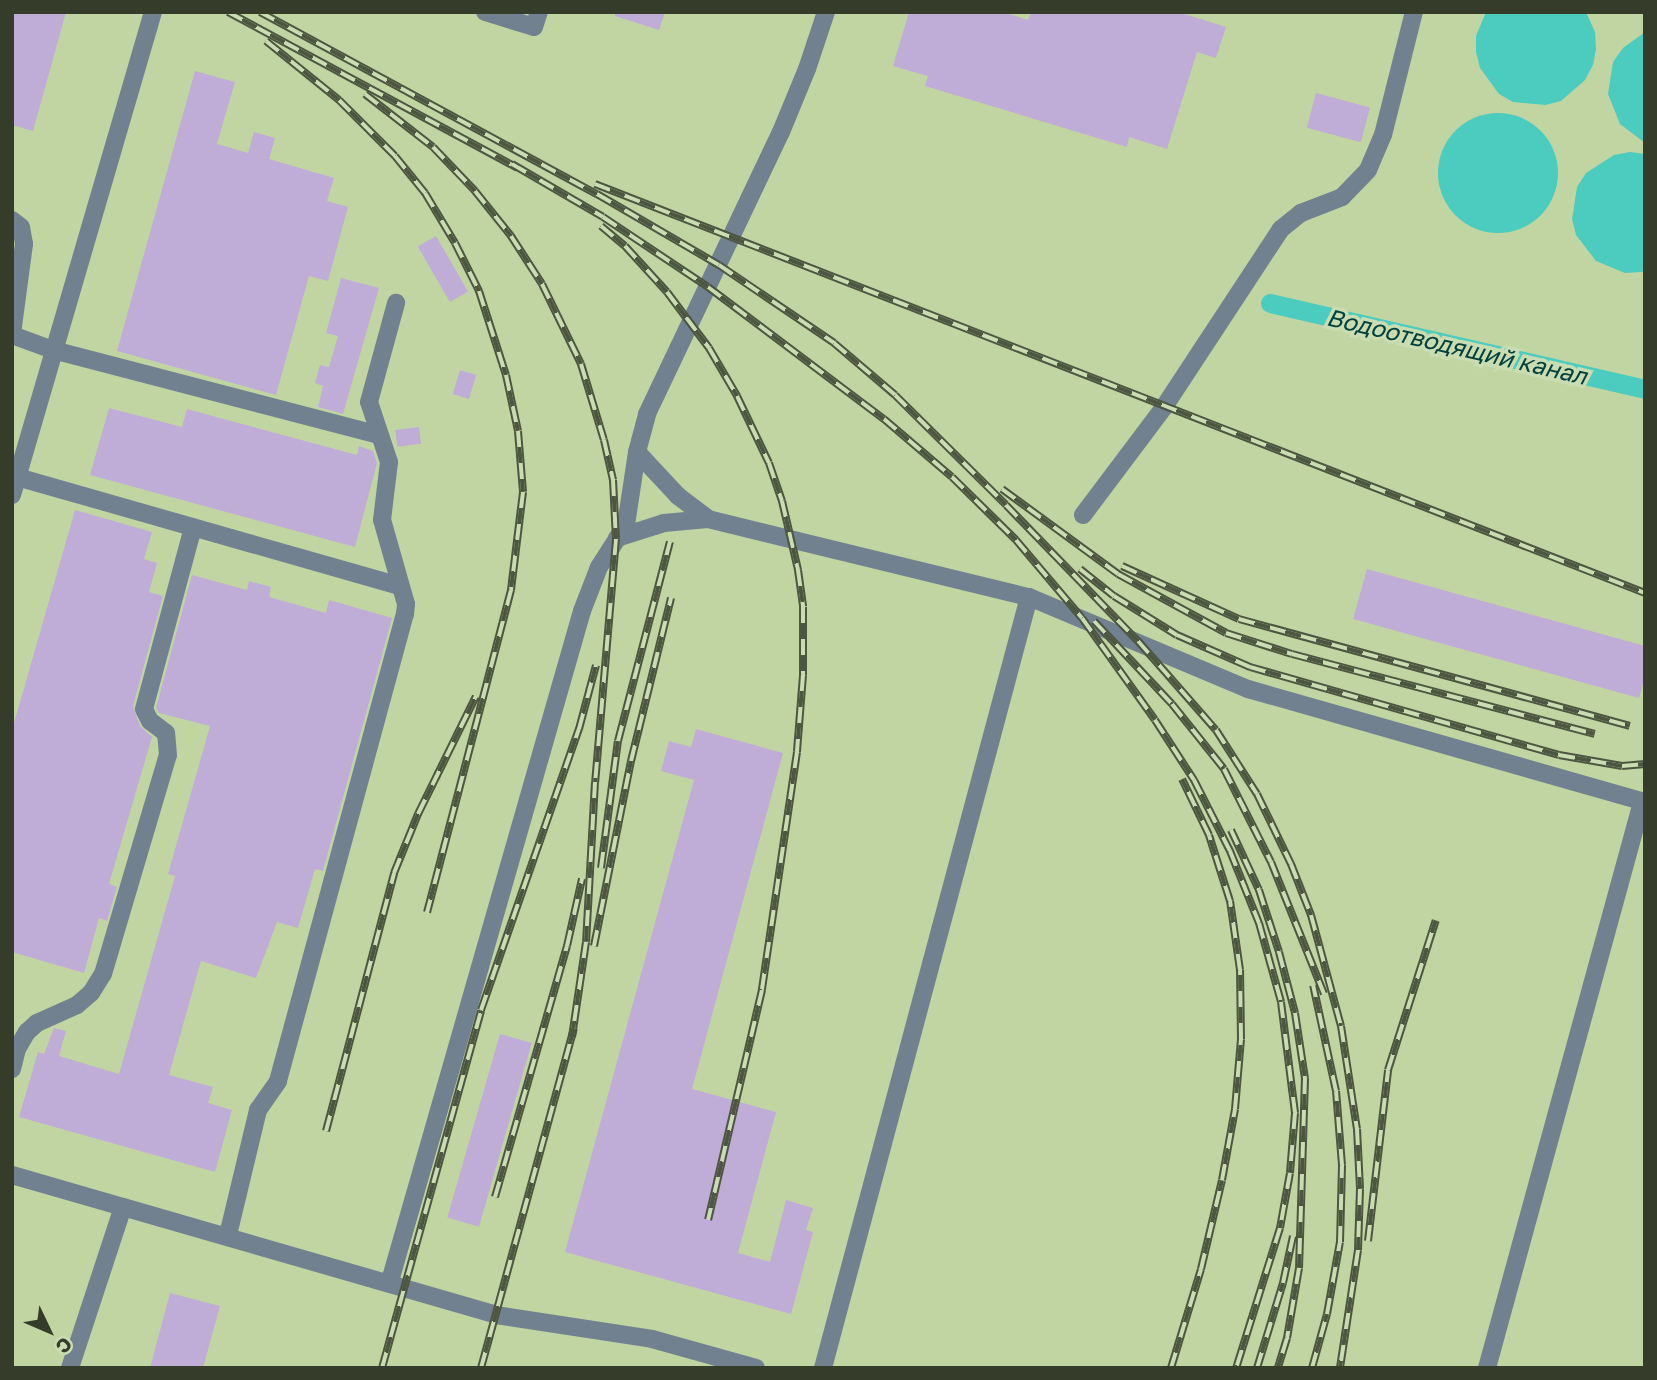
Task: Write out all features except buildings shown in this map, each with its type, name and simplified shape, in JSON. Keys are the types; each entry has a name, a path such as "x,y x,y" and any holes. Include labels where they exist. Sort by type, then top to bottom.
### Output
{"lane":[{"path":"12,495 153,12"},
{"path":"485,12 534,27 539,12"},
{"path":"390,1282 582,611 599,567 629,516 637,452 647,414 781,132 807,69 825,12"},
{"path":"1083,515 1164,407 1281,229 1301,213 1342,197 1368,170 1383,135 1414,12"},
{"path":"12,220 21,227 24,244 12,335 53,350 379,435"},
{"path":"228,1235 258,1110 278,1081 405,614 406,604 382,520 383,498 390,472 369,402 396,303"},
{"path":"637,452 678,496 709,519"},
{"path":"17,477 399,586"},
{"path":"616,538 664,523 709,519 1029,597 1248,689 1643,802 1488,1368"},
{"path":"12,1069 27,1032 37,1023 77,1005 91,993 103,974 168,755 166,733 150,721 144,709 193,527"},
{"path":"823,1368 1029,597"},
{"path":"12,1175 228,1235 496,1315 652,1339 756,1368"},
{"path":"70,1368 123,1207"}],"shaded area":[{"path":"12,12 1645,12 1645,1368 12,1368"}],"water":[{"path":"1486,12 1586,12 1595,32 1596,49 1593,65 1585,80 1561,101 1545,105 1513,102 1499,94 1480,68 1476,52 1476,36"},
{"path":"1645,32 1645,143 1620,124 1608,94 1613,62 1623,48"},
{"path":"1498,113 1521,117 1541,130 1554,150 1558,173 1554,196 1541,216 1521,229 1498,233 1475,229 1455,216 1442,196 1438,173 1442,150 1455,130 1475,117"},
{"path":"1630,152 1645,154 1645,271 1625,273 1596,261 1576,235 1572,219 1577,187 1586,173 1614,155"}],"waterway":[{"name":"Водоотводящий канал","path":"1270,303 1645,389"}],"railway":[{"path":"228,12 518,168"},
{"path":"260,12 597,194 719,265 834,343 895,395 1006,505 1138,641 1216,730 1257,794 1291,864 1311,915 1341,1026 1357,1129 1360,1189 1358,1250 1340,1368"},
{"path":"266,41 339,100 395,156 425,193 455,243 479,291 506,375 518,431 523,492 511,590 427,912"},
{"path":"365,94 433,147 475,191 511,236 542,284 581,364 613,480 616,539 595,782 586,942 572,1037"},
{"path":"512,164 603,217 708,287 884,419 952,477 1016,540 1082,618 1194,780 1230,851 1259,923 1281,1002 1295,1113 1290,1173 1280,1228 1236,1368"},
{"path":"595,184 1645,593"},
{"path":"601,226 625,246 667,292 709,348 737,396 769,463 782,501 798,570 803,607 803,675 797,752 762,990 708,1220"},
{"path":"1002,489 1118,574 1226,633 1292,654 1595,734"},
{"path":"601,868 618,741 670,542"},
{"path":"1122,566 1239,619 1630,726"},
{"path":"1080,569 1114,596 1177,635 1250,667 1559,755 1622,766 1645,764"},
{"path":"594,946 631,761 671,598"},
{"path":"1094,621 1172,704 1224,769 1271,862 1324,994"},
{"path":"382,1368 481,1010 579,729 596,665"},
{"path":"326,1131 394,873 418,814 476,696"},
{"path":"1171,1368 1201,1269 1222,1180 1235,1109 1241,1039 1240,970 1230,901 1209,835 1182,779"},
{"path":"1231,830 1259,890 1279,952 1295,1013 1305,1078 1299,1268 1287,1338 1278,1368"},
{"path":"495,1197 567,946 582,879"},
{"path":"1368,1241 1388,1070 1436,920"},
{"path":"1312,1368 1327,1314 1340,1242 1342,1165 1336,1091 1313,985"},
{"path":"481,1368 574,1028"},
{"path":"1257,1368 1283,1283 1293,1236"}]}
